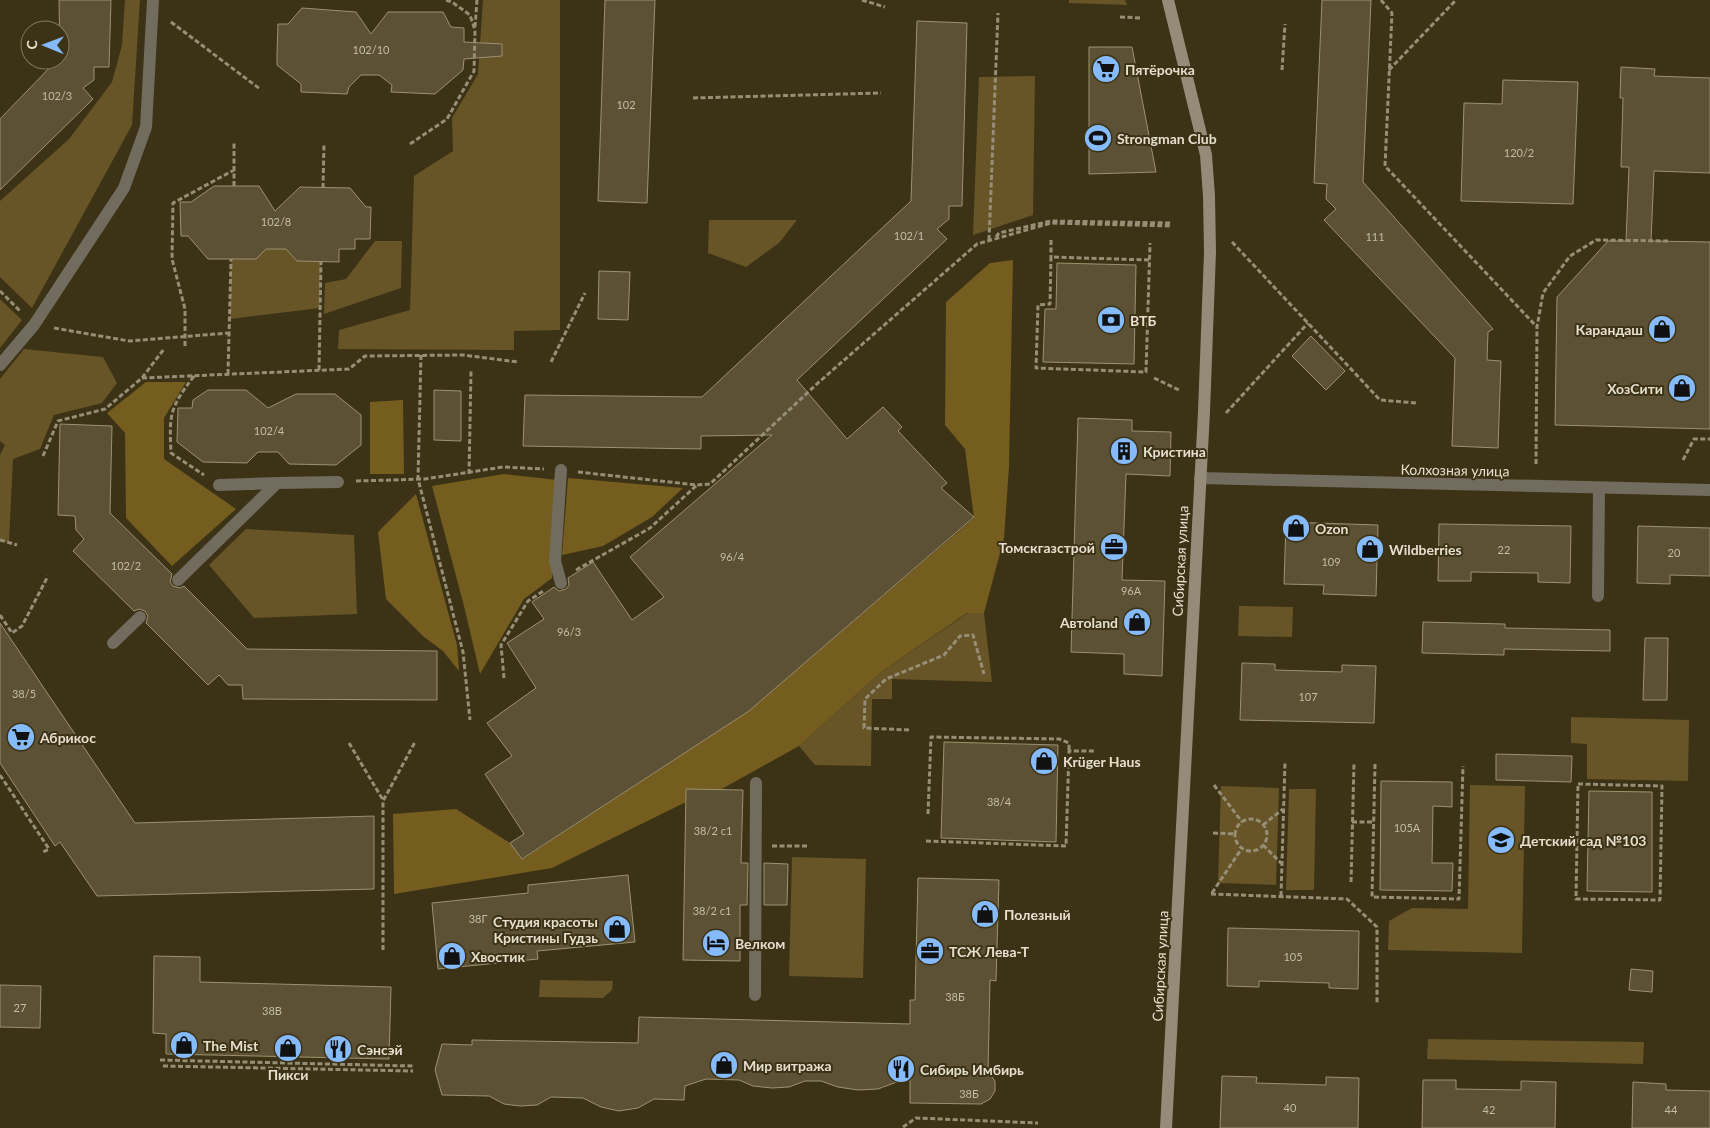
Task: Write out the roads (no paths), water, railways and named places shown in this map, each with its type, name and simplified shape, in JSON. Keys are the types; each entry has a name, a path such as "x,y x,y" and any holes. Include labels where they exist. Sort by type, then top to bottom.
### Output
{"main road":[{"name":"Сибирская улица","path":"1166,1128 1210,252 1206,155 1168,0"}],"street":[{"path":"0,365 34,325 124,188 146,127 153,3"},
{"path":"560,582 555,561 561,470"},
{"name":"Колхозная улица","path":"1200,478 1710,490"},
{"path":"218,485 338,482"},
{"path":"178,580 277,483"},
{"path":"1598,596 1599,488"},
{"path":"113,643 140,617"},
{"path":"754,995 756,783"}],"place":[{"name":"Пятёрочка","path":"1106,69"},
{"name":"Strongman Club","path":"1098,138"},
{"name":"ВТБ","path":"1111,320"},
{"name":"Карандаш","path":"1662,329"},
{"name":"ХозСити","path":"1682,388"},
{"name":"Кристина","path":"1124,451"},
{"name":"Ozon","path":"1296,528"},
{"name":"Томскгазстрой","path":"1114,547"},
{"name":"Wildberries","path":"1370,549"},
{"name":"Автоland","path":"1137,622"},
{"name":"Абрикос","path":"21,737"},
{"name":"Krüger Haus","path":"1044,761"},
{"name":"Детский сад №103","path":"1501,840"},
{"name":"Полезный","path":"985,914"},
{"name":"Студия красоты Кристины Гудзь","path":"617,929"},
{"name":"Велком","path":"716,943"},
{"name":"ТСЖ Лева-Т","path":"930,951"},
{"name":"Хвостик","path":"452,956"},
{"name":"The Mist","path":"184,1045"},
{"name":"Пикси","path":"288,1048"},
{"name":"Сэнсэй","path":"338,1049"},
{"name":"Мир витража","path":"724,1065"},
{"name":"Сибирь Имбирь","path":"901,1069"}]}
